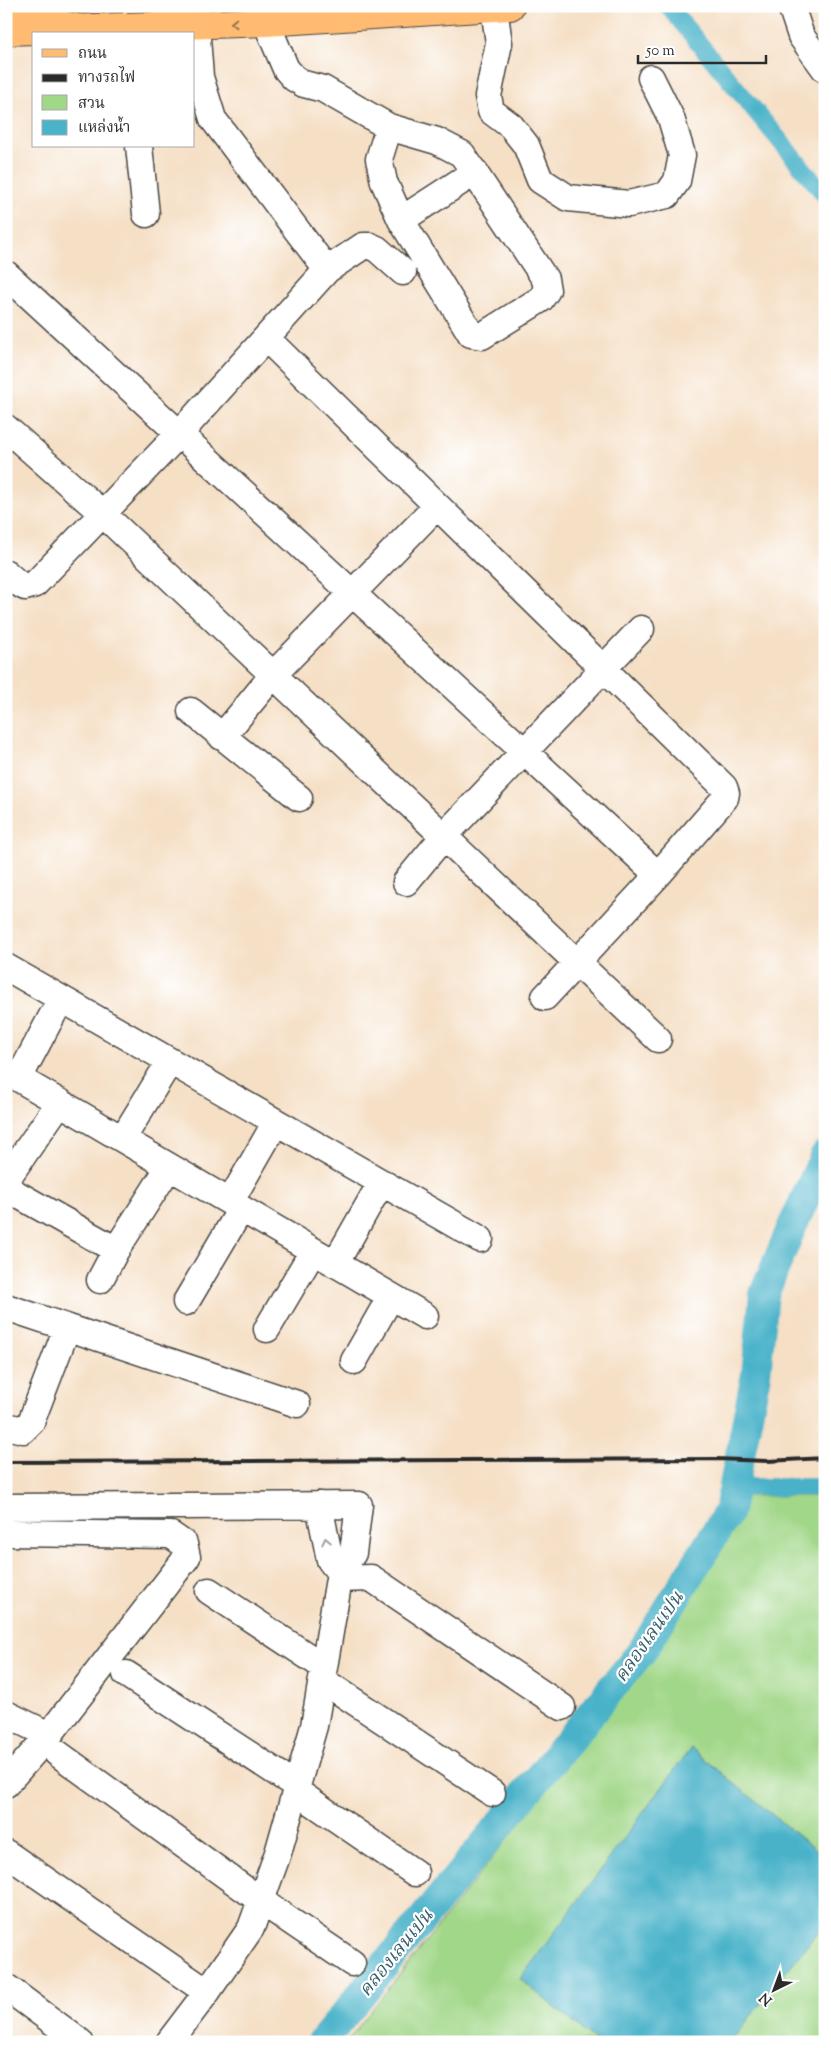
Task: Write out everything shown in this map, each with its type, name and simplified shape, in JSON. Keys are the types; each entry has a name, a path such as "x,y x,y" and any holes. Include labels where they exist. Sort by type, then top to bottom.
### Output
{"main road":[{"path":"6,31 81,29 124,31 502,7"},
{"path":"6,12 81,29"}],"street":[{"path":"791,6 801,36 825,69"},
{"path":"502,7 499,43 488,96 491,111 511,126 526,145 540,180 568,198 629,204 667,195 677,181 682,156 671,118 651,78"},
{"path":"266,22 286,69 294,78 304,84 323,89 389,127 437,141 462,154 545,279 547,290 541,299 482,336 471,334 401,220 384,182 378,158 389,127"},
{"path":"196,25 200,76 213,119 327,270"},
{"path":"139,148 146,214"},
{"path":"401,220 475,172"},
{"path":"6,573 25,587 35,584 180,433 327,270 363,246 370,246 377,249 403,272"},
{"path":"6,274 658,875"},
{"path":"266,338 724,787 725,798 658,875 545,997"},
{"path":"6,428 102,514 658,1038"},
{"path":"222,737 273,675 437,506"},
{"path":"406,882 444,836 641,629"},
{"path":"191,711 299,798"},
{"path":"6,967 480,1240"},
{"path":"62,999 12,1075 123,1138 235,1206 425,1316"},
{"path":"123,1138 170,1061"},
{"path":"6,1180 60,1102"},
{"path":"186,1302 276,1122"},
{"path":"100,1280 116,1250 169,1167"},
{"path":"335,1264 381,1183"},
{"path":"6,1188 116,1250"},
{"path":"267,1329 313,1251"},
{"path":"354,1361 391,1296"},
{"path":"6,1307 297,1404"},
{"path":"6,1426 23,1430 31,1422 67,1328"},
{"path":"319,1505 330,1560 340,1576"},
{"path":"6,1507 359,1505 353,1553 340,1576 314,1726 278,1854 251,1928 207,1992 169,2042"},
{"path":"6,1533 171,1535 184,1544 187,1557 53,1744 6,1784"},
{"path":"340,1576 371,1578 562,1707"},
{"path":"209,1591 492,1793"},
{"path":"126,1674 296,1789 415,1873"},
{"path":"6,1714 53,1744 261,1901 352,1963"},
{"path":"6,1852 207,1992"},
{"path":"6,1987 80,2042"}],"green space":[{"path":"746,1496 825,1496 825,1858 691,1748 521,1979 597,2042 346,2042 607,1714 683,1607"},
{"path":"825,1923 825,2042 730,2042"}],"water":[{"path":"691,1748 825,1858 825,1923 730,2042 597,2042 520,1979"}],"waterway":[{"path":"668,6 825,195"},
{"name":"คลองเลนเปน","path":"322,2042 642,1651 729,1511 756,1374 764,1294 825,1155"},
{"path":"734,1487 825,1487"}],"railway":[{"path":"6,1462 716,1459 767,1461 825,1458"}]}
